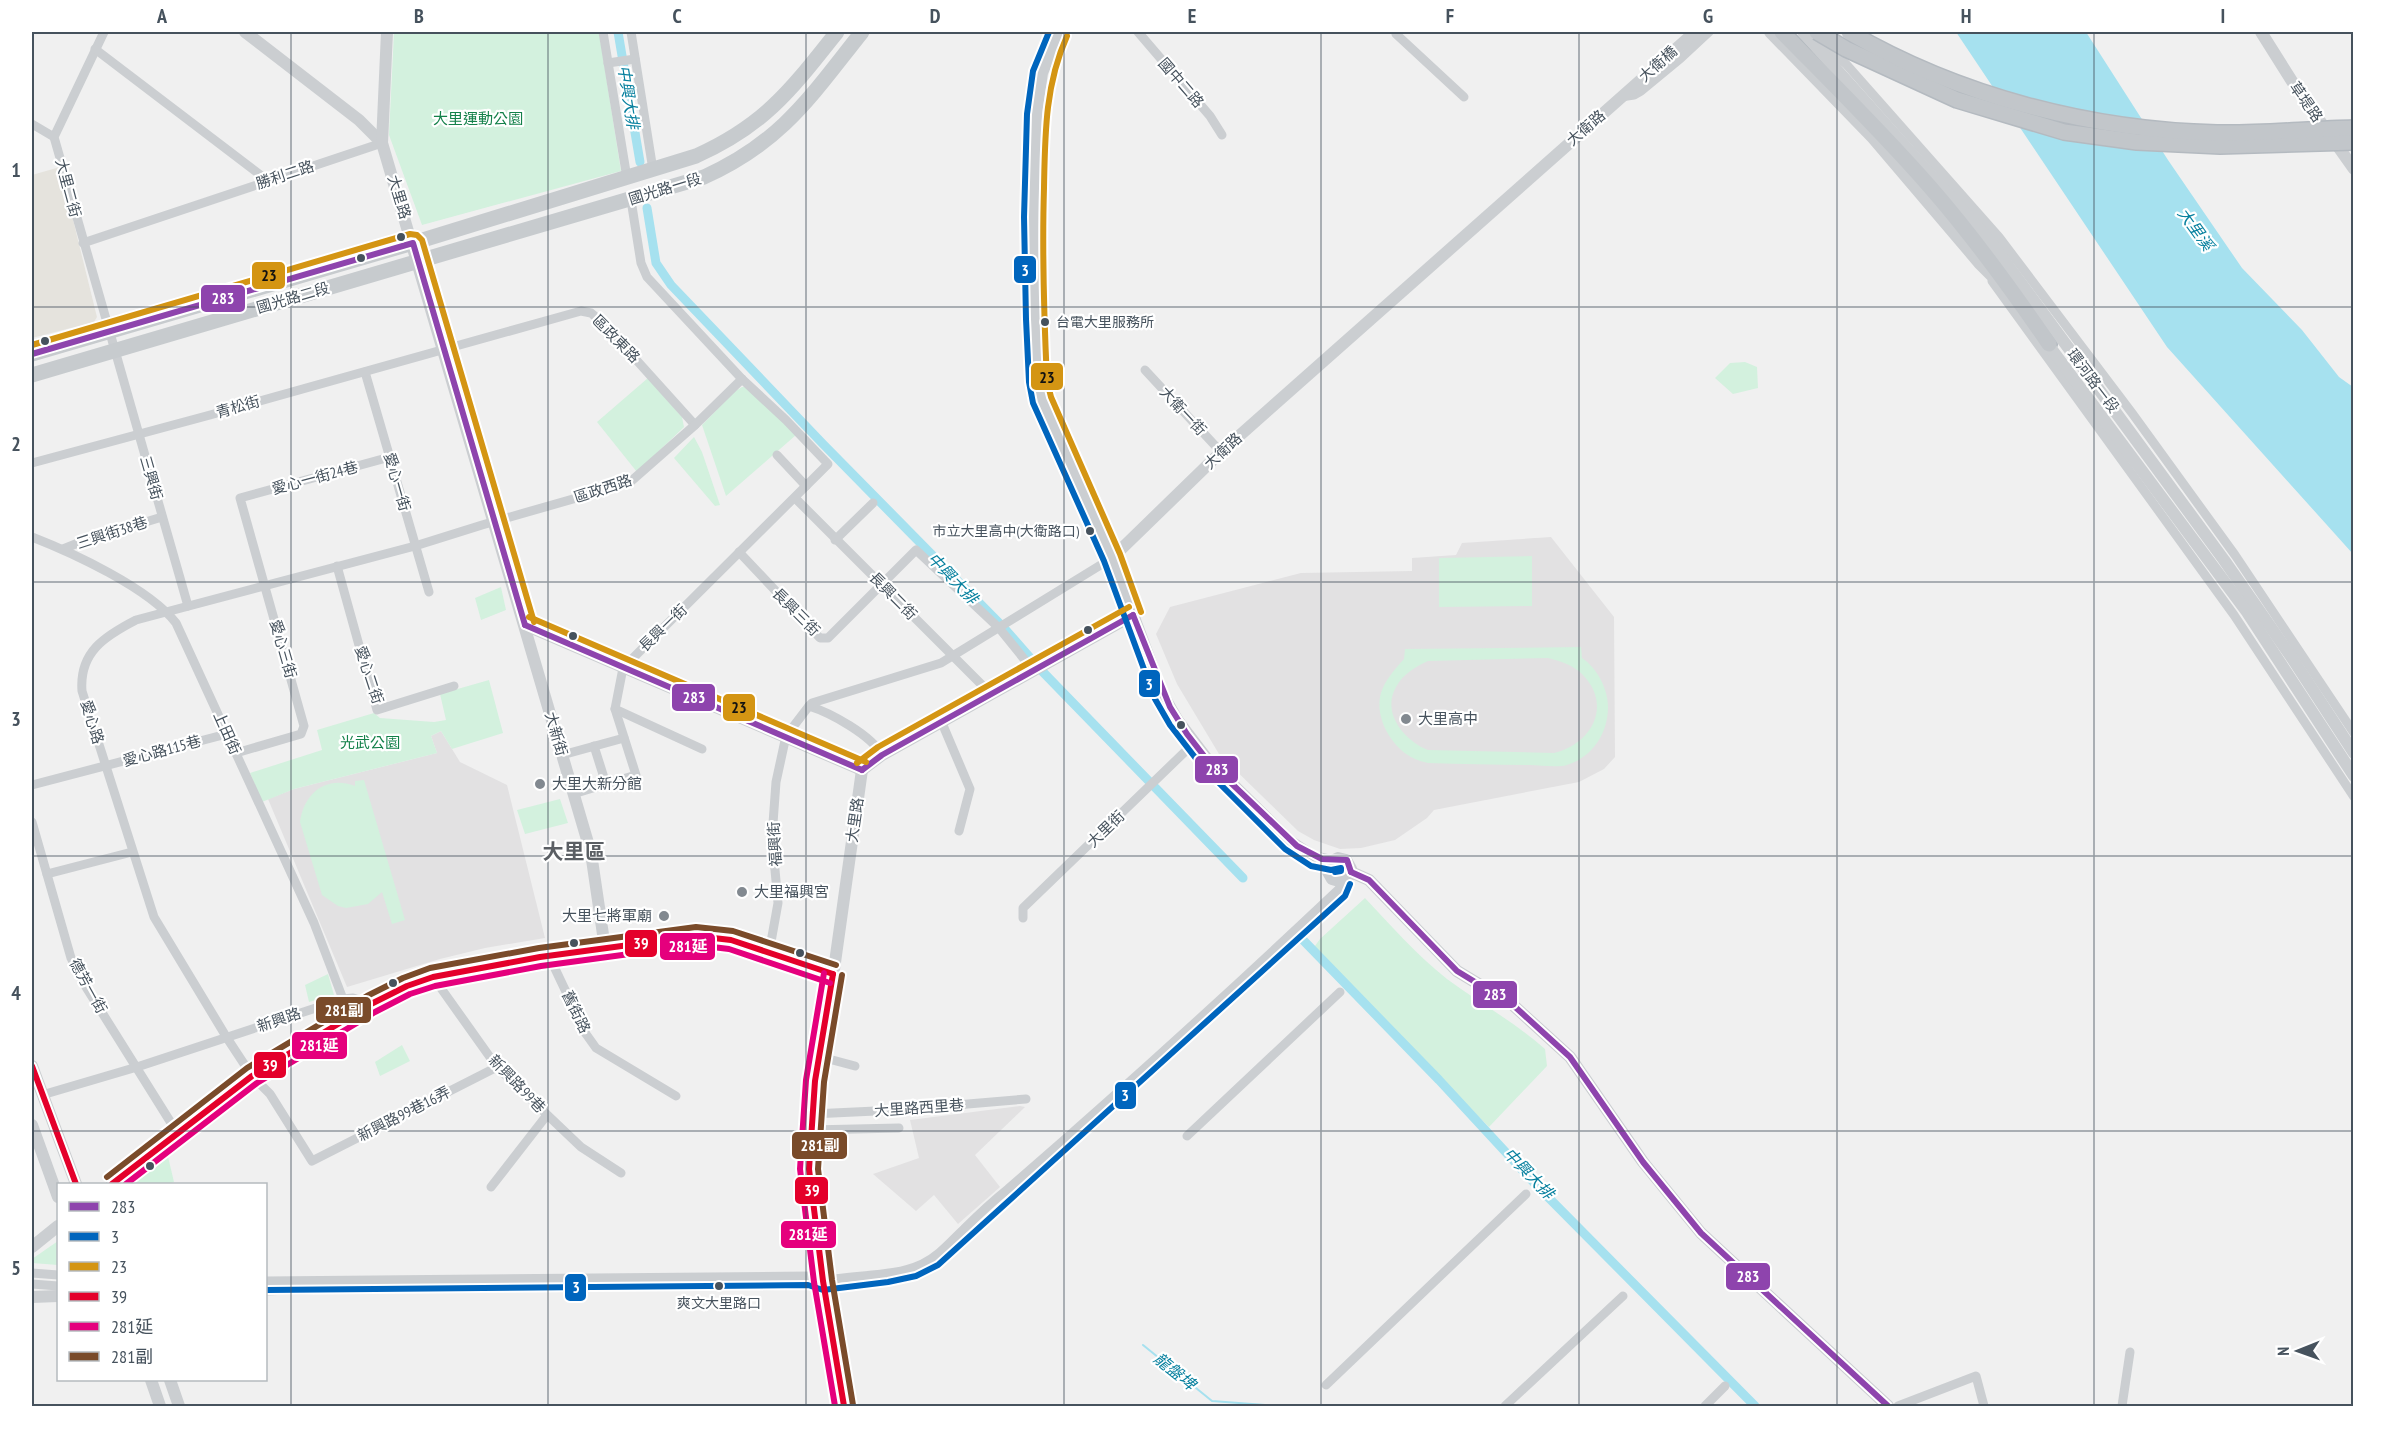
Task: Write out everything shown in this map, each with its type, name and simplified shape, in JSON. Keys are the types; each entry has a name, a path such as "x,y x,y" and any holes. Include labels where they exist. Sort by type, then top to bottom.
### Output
{"highway":[{"path":"1782,32 1881,132 1932,188 2008,285 2049,344"},
{"path":"1817,32 1846,49 1957,100 2064,132 2137,142 2220,146 2354,143"},
{"path":"1849,32 1889,54 1963,86 2067,115 2137,128 2218,133 2354,127"}],"main road":[{"name":"國光路一段","path":"413,243 653,170 696,156 729,141 751,126 784,97 837,32"},
{"name":"國光路一段","path":"417,261 631,200 704,177 730,165 760,146 795,115 862,32"},
{"name":"國光路二段","path":"32,354 413,243"},
{"name":"國光路二段","path":"32,375 417,261"}],"street":[{"path":"32,124 54,137 104,32"},
{"name":"大里路","path":"245,32 359,120 382,143 525,626"},
{"path":"382,143 387,32"},
{"path":"603,32 627,178"},
{"path":"631,32 653,170"},
{"path":"1059,32 1042,73 1036,114 1034,217 1038,382 1042,400 1112,558 1163,695 1178,721 1207,759 1291,842 1314,857 1332,861"},
{"name":"國中二路","path":"1138,32 1210,116 1222,135"},
{"path":"1397,32 1396,34 1464,98"},
{"name":"大衛橋","path":"1621,97 1695,32"},
{"path":"1621,97 1634,95 1641,91 1709,32"},
{"name":"環河路一段","path":"1770,32 1874,138 1980,264 2234,615 2354,797"},
{"name":"環河路一段","path":"1804,32 1825,45 1846,64 1999,237 2132,412 2235,555 2354,733"},
{"name":"環河路一段","path":"1804,32 1990,241 2224,560 2354,753"},
{"name":"草堤路","path":"2261,32 2295,86 2354,169"},
{"path":"94,49 267,180"},
{"path":"608,63 635,59"},
{"name":"大衛路","path":"809,706 812,703 921,670 954,656 1112,558 1221,452 1621,97"},
{"path":"2324,127 2354,127"},
{"name":"大里二街","path":"54,137 115,350"},
{"name":"勝利二路","path":"83,243 382,143"},
{"path":"2337,145 2354,143"},
{"path":"631,200 641,263 647,277 742,379"},
{"name":"環河路一段","path":"1980,264 2000,284 2021,313 2049,344 2247,612 2354,776"},
{"name":"區政東路","path":"444,350 580,311 591,313 628,350 695,425"},
{"name":"三興街","path":"115,350 188,606"},
{"name":"青松街","path":"32,463 444,350"},
{"name":"大衛一街","path":"1144,370 1221,452"},
{"name":"愛心一街","path":"365,372 429,592"},
{"name":"區政西路","path":"494,521 630,483 742,379"},
{"name":"長興一街","path":"623,668 828,464 742,379"},
{"path":"777,455 806,486"},
{"name":"愛心一街24巷","path":"240,498 390,457"},
{"name":"愛心三街","path":"236,753 301,734 304,726 240,498"},
{"name":"長興二街","path":"795,498 991,694"},
{"path":"836,540 873,503"},
{"name":"三興街38巷","path":"63,549 162,517"},
{"name":"愛心路","path":"312,1161 270,1094 252,1076 227,1038 153,917 82,691 82,678 88,655 117,630 136,620 415,546 494,521"},
{"name":"上田街","path":"32,537 63,549 110,574 167,612 176,624 314,923 344,999"},
{"path":"880,584 916,550 999,628 1037,668"},
{"name":"長興三街","path":"739,552 820,638 824,639 828,638 880,584"},
{"name":"愛心二街","path":"337,567 377,710 454,686"},
{"path":"525,626 862,770 882,755 1132,615"},
{"name":"大新街","path":"525,626 591,853 605,948"},
{"path":"573,794 636,776 615,709 623,668"},
{"path":"786,736 809,706 852,728 879,749 882,755"},
{"path":"615,709 702,749"},
{"path":"942,723 970,789 959,831"},
{"name":"愛心路115巷","path":"32,785 227,732"},
{"name":"福興街","path":"769,953 778,903 772,837 777,782 786,736"},
{"path":"562,755 624,738"},
{"name":"大里街","path":"1023,918 1023,909 1194,743"},
{"path":"594,746 606,784"},
{"name":"大里路","path":"844,1407 823,1281 809,1169 812,1114 820,1053 862,770"},
{"name":"德芳一街","path":"32,822 71,958 86,987 178,1134"},
{"path":"47,874 132,852"},
{"path":"267,1291 425,1287 556,1289 811,1286 823,1281 903,1270 932,1258 1339,889 1346,877 1350,866 1346,860 1338,858 1332,861 1328,868 1329,876 1336,881 1346,877 1369,880 1458,971 1513,1005 1570,1057 1643,1161 1701,1233 1888,1407"},
{"path":"115,1183 252,1076 371,1004 407,986 433,977 549,956 702,936 724,939 833,974"},
{"name":"舊街路","path":"549,956 586,1034 596,1048 676,1096"},
{"name":"新興路99巷","path":"433,977 497,1067 581,1147 621,1173"},
{"path":"1187,1136 1340,992"},
{"name":"新興路","path":"42,1095 137,1067 344,999 354,999 371,1004"},
{"path":"820,1053 825,1058 855,1066"},
{"path":"32,1066 75,1183"},
{"name":"新興路99巷16弄","path":"312,1161 497,1067"},
{"name":"大里路西里巷","path":"812,1114 897,1110 1026,1099"},
{"path":"491,1187 547,1115"},
{"path":"32,1125 57,1194"},
{"path":"811,1130 899,1128"},
{"path":"1326,1385 1526,1194"},
{"path":"32,1247 57,1227"},
{"path":"32,1273 57,1275"},
{"path":"267,1281 810,1276 823,1281"},
{"path":"32,1284 57,1286"},
{"path":"32,1297 57,1296"},
{"path":"1505,1407 1623,1296"},
{"path":"2122,1407 2130,1352"},
{"path":"1898,1407 1976,1376 1984,1407"},
{"path":"151,1381 160,1407"},
{"path":"171,1381 179,1407"},
{"path":"1705,1407 1725,1386"}],"shaded area":[{"path":"60,167 97,317 94,322 32,338 32,175"},
{"name":"大里高中","path":"1551,537 1614,617 1615,757 1604,769 1579,782 1434,810 1427,818 1395,840 1361,848 1340,849 1314,840 1298,831 1219,754 1177,684 1156,634 1170,607 1301,573 1412,571 1412,558 1456,555 1462,543"},
{"path":"441,731 460,762 507,785 545,938 485,948 440,959 347,987 268,799 294,789 437,753 431,736"},
{"path":"1025,1107 975,1155 1000,1187 958,1224 934,1195 916,1211 873,1174 919,1158 910,1120"}],"green space":[{"name":"大里運動公園","path":"394,32 599,32 621,171 422,225 389,135"},
{"path":"1745,362 1757,367 1758,388 1733,394 1715,378 1730,363"},
{"path":"648,378 682,417 684,427 637,472 597,422"},
{"path":"747,387 796,435 726,496 702,425 734,392"},
{"path":"694,437 702,452 720,505 715,506 674,458"},
{"path":"1532,556 1532,606 1439,607 1439,558"},
{"path":"501,587 506,610 481,620 475,598"},
{"path":"1581,647 1582,658 1597,674 1604,687 1608,702 1605,728 1591,751 1584,757 1563,766 1428,763 1415,759 1397,746 1391,738 1382,721 1379,702 1383,688 1404,659 1405,649","holes":["1548,658 1562,662 1582,674 1591,686 1596,698 1597,710 1588,732 1579,741 1554,753 1428,750 1411,740 1393,716 1392,697 1399,682 1410,671 1428,661"]},
{"name":"光武公園","path":"489,680 503,733 452,749 441,731 431,736 437,753 294,789 262,802 250,773 322,750 317,730 374,713 380,718 434,722 446,720 440,694"},
{"path":"364,780 405,920 392,924 382,892 368,904 346,908 338,906 322,895 300,822 306,803 318,789 335,783 355,786 355,781"},
{"path":"560,799 568,823 525,834 517,810"},
{"path":"1365,898 1436,970 1522,1030 1545,1049 1547,1066 1489,1127 1312,950 1320,939"},
{"path":"328,974 334,995 309,1002 305,985"},
{"path":"402,1045 410,1061 380,1076 375,1062"},
{"path":"166,1148 174,1182 117,1183"},
{"path":"57,1242 57,1265 32,1263 32,1259"}],"water":[{"name":"大里溪","path":"1956,32 2086,32 2168,160 2242,268 2302,330 2339,377 2353,387 2353,554 2167,347"}],"waterway":[{"name":"中興大排","path":"618,32 640,162"},
{"name":"中興大排","path":"647,208 656,263 671,285 1243,878"},
{"name":"中興大排","path":"1303,940 1439,1080 1537,1186 1755,1406"},
{"name":"龍盤埤","path":"1143,1345 1212,1401 1277,1406"}],"transit line":[{"name":"3","path":"1049,32 1033,71 1027,114 1024,217 1026,319 1029,382 1033,403 1104,561 1155,699 1170,725 1201,765 1285,849 1311,866 1331,870 1341,868 1341,871 1335,872"},
{"name":"23","path":"1067,36 1054,73 1046,130 1043,260 1047,381 1051,397 1120,554 1141,612"},
{"name":"23","path":"32,345 410,234 417,235 422,240 534,622"},
{"name":"283","path":"32,354 413,243 525,625"},
{"name":"23","path":"857,763 878,747 1129,607"},
{"name":"283","path":"1133,615 1170,707 1208,761 1297,846 1322,859 1347,860 1351,872"},
{"name":"283","path":"862,770 882,755 1133,615"},
{"name":"23","path":"529,617 866,762"},
{"name":"283","path":"525,625 862,770"},
{"name":"283","path":"1351,872 1369,880 1457,971 1513,1005 1570,1057 1643,1162 1701,1233 1888,1406"},
{"name":"3","path":"267,1290 808,1285 823,1290 916,1276 938,1265 1345,896 1350,884"},
{"name":"281副","path":"107,1177 247,1068 367,996 403,978 430,968 539,948 696,927 733,931 836,965"},
{"name":"39","path":"113,1183 252,1076 371,1004 407,986 433,977 540,957 696,936 731,940 833,974"},
{"name":"281延","path":"127,1183 257,1083 375,1012 410,994 435,986 541,966 696,945 729,949 830,983"},
{"name":"281延","path":"824,973 806,1080 800,1169 814,1282 835,1406"},
{"name":"39","path":"833,974 815,1081 809,1169 823,1281 844,1406"},
{"name":"281副","path":"842,975 824,1082 818,1169 832,1280 853,1405"},
{"name":"39","path":"32,1066 76,1183"}],"place":[{"name":"台電大里服務所","path":"1045,322"},
{"name":"市立大里高中(大衛路口)","path":"1090,531"},
{"name":"大里高中","path":"1406,719"},
{"name":"大里大新分館","path":"540,784"},
{"name":"大里福興宮","path":"742,892"},
{"name":"大里七將軍廟","path":"664,916"},
{"name":"爽文大里路口","path":"719,1286"}],"district":[{"name":"大里區","path":"574,852"}]}
